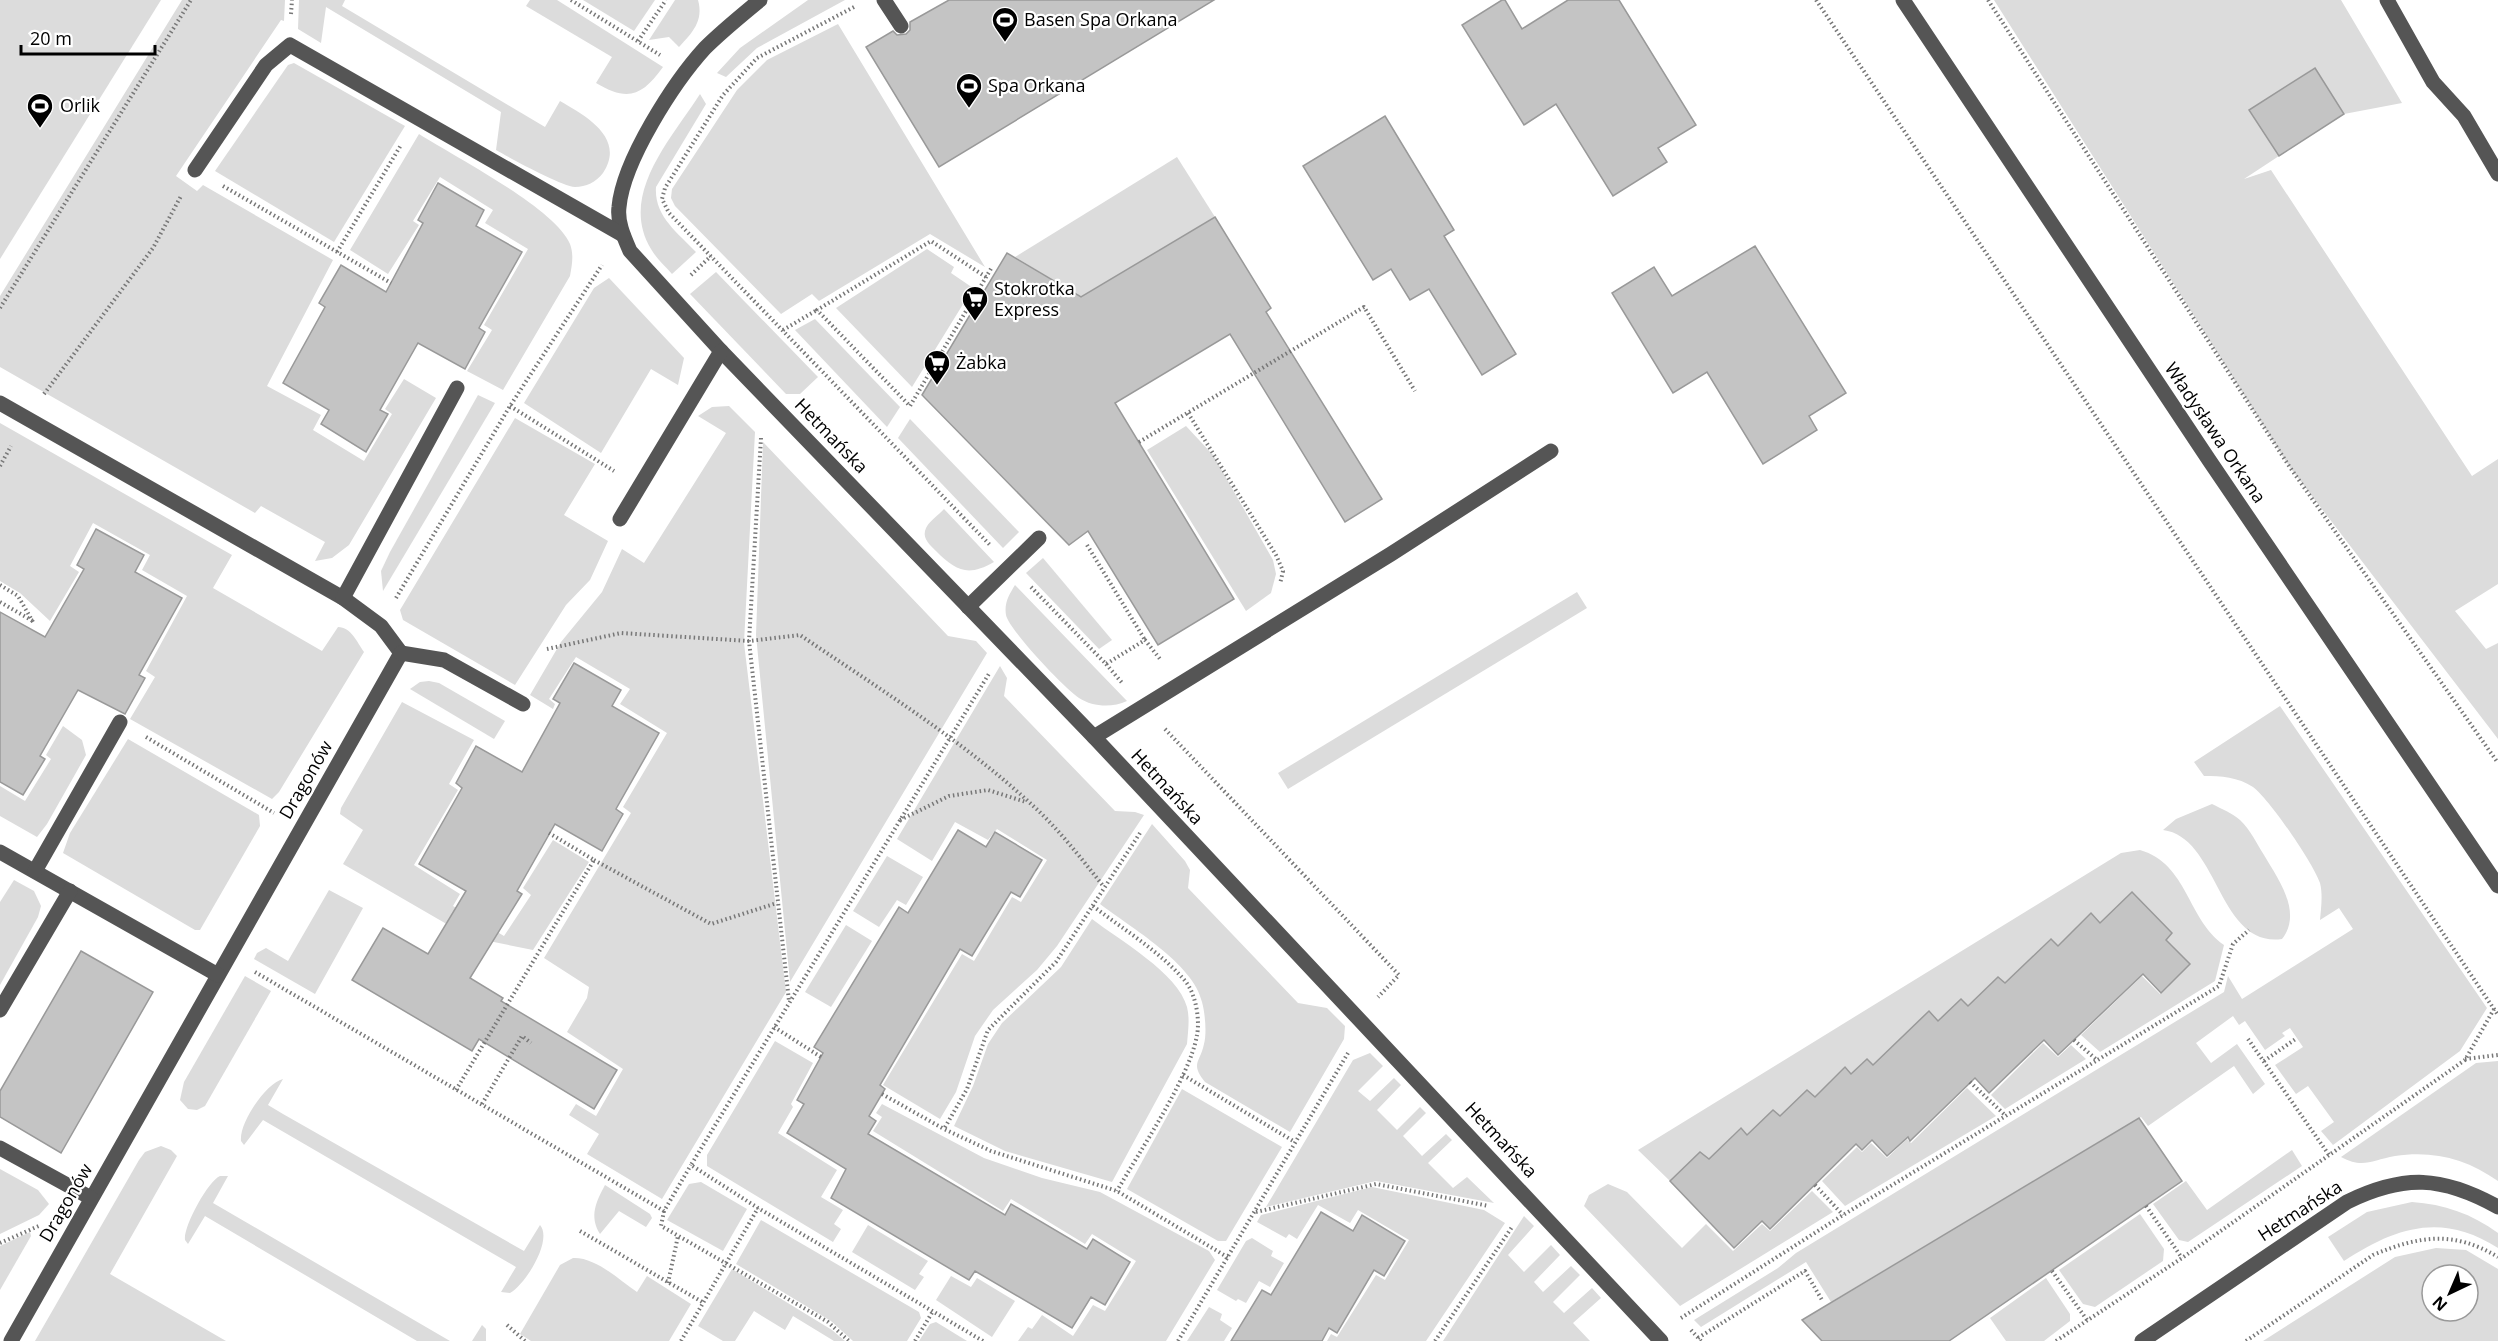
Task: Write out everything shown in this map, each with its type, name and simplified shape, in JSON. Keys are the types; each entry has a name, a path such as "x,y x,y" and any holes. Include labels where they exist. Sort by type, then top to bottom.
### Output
{"street":[{"path":"623,235 618,209 626,177 648,133 686,71 707,46 760,0"},
{"path":"885,0 901,26"},
{"name":"Władysława Orkana","path":"1903,0 2209,460 2498,886"},
{"path":"2387,0 2433,81 2464,116 2498,174"},
{"path":"195,170 266,65 290,45 623,235"},
{"name":"Hetmańska","path":"623,235 640,265 1094,737 1659,1339"},
{"path":"620,519 721,351"},
{"path":"343,598 457,388"},
{"path":"0,404 343,598 381,626 401,653 444,660 523,704"},
{"path":"1094,737 1391,554 1551,451"},
{"path":"968,607 1039,538"},
{"name":"Dragonów","path":"11,1341 401,653"},
{"path":"35,871 120,722"},
{"path":"0,852 218,975"},
{"path":"0,1010 70,891"},
{"path":"0,1148 91,1198"},
{"name":"Hetmańska","path":"2142,1341 2347,1202 2378,1187 2409,1182 2458,1187 2498,1207"}],"path":[{"path":"0,308 191,0"},
{"path":"571,0 666,59"},
{"path":"638,41 666,0"},
{"path":"885,0 860,4 757,58 723,95 665,188 662,199 669,213 1106,664 1143,706 1399,975 1377,1000"},
{"path":"1816,0 2498,1014"},
{"path":"1988,0 2289,466 2498,764"},
{"path":"337,252 417,118"},
{"path":"0,466 26,420 153,248 195,170 391,283"},
{"path":"783,330 931,241 986,277"},
{"path":"687,279 711,256"},
{"path":"394,601 510,406 602,264"},
{"path":"818,310 910,406 993,267"},
{"path":"1139,442 1364,307 1415,391"},
{"path":"510,406 640,487"},
{"path":"1188,413 1276,555 1283,571 1277,591"},
{"path":"761,436 749,641 789,1002"},
{"path":"1087,545 1145,640 1163,662"},
{"path":"0,585 18,596 33,622 0,602"},
{"path":"547,649 621,633 749,641 800,635 950,736 1030,803 1076,851 1104,887"},
{"path":"1106,664 1145,640"},
{"path":"849,1341 828,1322 661,1226 664,1211 1006,645"},
{"path":"120,722 277,814"},
{"path":"900,820 949,796 988,790 1030,803"},
{"path":"944,1129 968,1089 988,1030 1056,962 1158,805"},
{"path":"549,834 711,924 777,903"},
{"path":"456,1090 594,860"},
{"path":"1093,906 1165,962 1187,984 1196,1007 1197,1035 1183,1075 1117,1191"},
{"path":"1659,1339 1686,1313 2219,986 2233,944 2249,930"},
{"path":"256,973 664,1211"},
{"path":"2056,1341 2182,1258 2465,1060 2494,1009"},
{"path":"1178,1341 1365,1025"},
{"path":"774,1027 821,1057"},
{"path":"482,1104 522,1036 531,1043"},
{"path":"2264,1061 2297,1038"},
{"path":"2074,1040 2097,1060"},
{"path":"2248,1040 2330,1155"},
{"path":"2465,1060 2498,1055"},
{"path":"1183,1075 1295,1142"},
{"path":"1971,1082 2006,1116"},
{"path":"882,1094 944,1129 991,1151 1117,1191 1229,1258"},
{"path":"691,1165 758,1208 983,1341"},
{"path":"1255,1212 1376,1184 1493,1206 1517,1218"},
{"path":"1815,1185 1843,1215"},
{"path":"1436,1341 1530,1199"},
{"path":"2146,1206 2182,1258"},
{"path":"681,1341 758,1208"},
{"path":"0,1243 47,1222"},
{"path":"580,1231 704,1303"},
{"path":"668,1283 678,1236"},
{"path":"2246,1341 2373,1256 2396,1246 2437,1237 2481,1247 2498,1257"},
{"path":"1698,1338 1805,1271 1822,1300"},
{"path":"2052,1271 2087,1320"},
{"path":"915,1341 933,1311"},
{"path":"507,1325 525,1341"}],"shaded area":[{"name":"Orlik","path":"0,0 161,0 0,259"},
{"path":"182,0 285,0 284,21 281,20 176,176 197,191 203,185 333,260 267,386 321,415 313,430 364,461 392,414 385,409 404,379 436,398 349,545 332,558 315,561 325,542 261,506 255,513 0,367 0,296"},
{"path":"299,0 345,0 342,6 545,127 560,101 591,121 606,139 610,149 609,160 603,173 590,183 575,187 548,177 496,150 501,112 326,7 321,43 298,29"},
{"path":"530,0 557,0 663,67 648,84 634,93 617,93 607,89 596,83 612,57 526,6"},
{"path":"583,0 655,0 634,31"},
{"path":"675,0 698,0 699,14 696,26 679,47 669,37 649,40"},
{"path":"808,0 845,0 757,48 726,77 717,73 740,48"},
{"path":"1994,0 2341,0 2402,103 2344,114 2314,68 2250,110 2279,156 2244,179 2271,170 2472,476 2498,459 2498,584 2455,611 2486,649 2498,643 2498,739 2289,466"},
{"path":"838,24 985,267 930,234 819,301 812,294 781,314 675,206 671,198 672,189 737,90 767,60"},
{"path":"294,63 405,126 334,242 215,171 288,65"},
{"path":"700,94 706,104 656,187 656,197 663,215 696,252 672,274 651,249 642,229 641,208 645,188 663,148"},
{"path":"419,134 525,199 561,230 570,244 572,264 570,276 503,390 467,371 492,330 484,325 528,249 485,223 493,210 440,177 413,221 419,225 388,274 350,250"},
{"path":"1177,157 1215,217 1081,297 1015,257"},
{"path":"927,249 954,267 951,273 973,288 912,387 836,308"},
{"path":"716,272 818,377 800,394 786,394 690,294"},
{"path":"609,278 684,358 678,385 651,369 601,453 524,403 594,288"},
{"path":"815,319 900,407 887,427 795,330"},
{"path":"478,395 495,403 383,591 381,571 390,552"},
{"path":"729,406 755,432 744,643 786,992 662,1199 587,1154 599,1134 569,1115 576,1104 596,1116 623,1069 567,1032 587,998 589,987 544,958 631,813 623,807 667,733 620,704 630,689 576,657 549,699 555,704 553,709 530,695 561,642 602,592 622,549 644,563 726,433 698,416 712,407"},
{"path":"515,418 595,464 564,515 608,541 590,580 566,605 515,685 403,620 400,610"},
{"path":"910,419 1019,532 1003,548 898,438"},
{"path":"0,423 232,555 213,588 322,651 338,627 350,632 356,640 364,652 279,792 272,799 130,719 155,677 146,671 187,596 142,570 150,555 93,523 70,566 79,572 50,621 20,593 0,581"},
{"path":"1186,426 1213,455 1273,560 1276,574 1271,593 1246,611 1147,450"},
{"path":"763,442 948,636 976,641 987,653 790,982 756,635"},
{"path":"944,509 994,562 985,567 963,570 943,558 931,546 926,539 926,528"},
{"path":"1043,558 1112,640 1099,649 1026,573"},
{"path":"1015,585 1127,701 1109,706 1090,703 1079,698 1051,672 1009,623 1006,603"},
{"path":"1577,592 1587,608 1288,789 1278,773"},
{"path":"1000,666 1007,678 1004,696 1115,811 1144,815 1057,946 1037,970 993,1010 975,1036 956,1092 940,1119 883,1085 962,954 974,961 1012,897 1021,902 1047,860 997,829 988,840 955,822 932,861 897,839"},
{"path":"420,682 439,683 505,721 494,739 410,689"},
{"path":"402,702 474,740 449,784 458,790 414,865 460,894 453,906 504,936 531,895 523,888 553,840 589,862 533,950 469,937 343,864 363,830 340,814 341,808"},
{"path":"2280,706 2487,1008 2460,1051 2333,1145 2321,1131 2334,1122 2308,1086 2296,1094 2275,1065 2303,1047 2290,1028 2282,1033 2285,1036 2265,1050 2245,1021 2239,1025 2233,1016 2196,1043 2211,1063 2237,1044 2265,1084 2253,1094 2234,1066 2148,1126 2141,1117 2139,1118 1831,1302 1806,1262 1701,1327 1694,1320 1778,1268 1796,1253 2224,992 2228,976 2242,999 2353,929 2339,908 2320,920 2322,902 2320,883 2316,874 2290,832 2260,794 2253,787 2235,779 2204,776 2194,762"},
{"path":"63,726 82,740 86,755 47,824 37,837 0,816 0,786 25,801 51,759 46,755"},
{"path":"128,739 259,815 260,826 200,930 195,930 63,853 70,833"},
{"path":"2212,804 2234,815 2244,824 2281,885 2289,907 2290,918 2288,929 2282,939 2261,937 2244,927 2231,910 2196,851 2182,837 2163,830 2176,819"},
{"path":"1152,824 1185,861 1190,870 1188,888 1298,1003 1327,1008 1345,1026 1344,1039 1290,1132 1205,1082 1200,1076 1197,1063 1205,1039 1205,1017 1197,988 1187,974 1159,947 1100,904"},
{"path":"2140,850 2156,857 2168,867 2178,879 2202,921 2224,945 2215,981 2100,1052 2081,1035 2142,976 2160,994 2190,964 2166,940 2100,923 2091,913 2058,946 2050,939 2005,983 1998,977 1968,1006 1938,1021 1929,1012 1873,1065 1867,1059 1851,1074 1845,1068 1815,1097 1807,1090 1780,1116 1773,1110 1747,1135 1740,1128 1709,1159 1700,1152 1670,1181 1638,1150 2121,853"},
{"path":"887,856 923,877 906,905 897,900 879,927 853,911"},
{"path":"14,880 34,891 41,906 38,917 0,985 0,902"},
{"path":"329,890 363,908 315,994 254,959 257,953 266,948 288,961"},
{"path":"1092,919 1146,958 1172,982 1181,994 1188,1016 1187,1044 1112,1182 1005,1151 954,1126 973,1086 988,1044 1002,1023 1061,967"},
{"path":"846,925 872,941 831,1007 805,992"},
{"path":"245,976 271,991 205,1106 197,1110 188,1109 180,1100 184,1082"},
{"path":"775,1041 813,1063 778,1133 837,1170 821,1197 843,1210 834,1224 841,1229 833,1242 707,1166 707,1155"},
{"path":"2043,1043 2058,1057 2071,1045 2086,1059 2005,1109 1991,1095"},
{"path":"1370,1053 1383,1066 1358,1091 1370,1101 1394,1078 1401,1085 1377,1110 1397,1130 1420,1107 1426,1113 1403,1136 1422,1156 1446,1134 1452,1140 1428,1163 1453,1188 1467,1177 1494,1203 1376,1181 1266,1207 1353,1060"},
{"path":"2498,1061 2498,1181 2474,1167 2436,1155 2409,1154 2362,1163 2341,1157 2476,1063"},
{"path":"283,1079 268,1105 524,1251 540,1225 543,1241 540,1251 523,1281 510,1293 501,1292 516,1267 263,1120 244,1145 241,1141 242,1133 249,1115 269,1088"},
{"path":"1967,1088 1996,1116 1845,1206 1822,1181 1857,1147 1862,1152 1871,1143 1887,1158 1907,1139 1911,1143"},
{"path":"1182,1089 1282,1147 1226,1241 1218,1241 1127,1189"},
{"path":"882,1104 984,1158 1042,1178 1100,1192 1209,1251 1215,1260 1166,1341 1018,1341 1028,1327 1032,1329 1042,1315 1073,1336 1093,1305 1105,1311 1136,1261 1092,1234 1085,1244 1011,1199 1003,1211 873,1131 882,1117 876,1113"},
{"path":"161,1146 171,1150 177,1156 110,1274 226,1341 35,1341 139,1160 145,1152"},
{"path":"2292,1150 2302,1166 2188,1242 2179,1240 2153,1204 2186,1181 2207,1210"},
{"path":"0,1169 38,1190 49,1204 39,1215 0,1234"},
{"path":"220,1176 228,1176 213,1203 450,1341 417,1341 205,1216 188,1244 185,1234 192,1215 209,1186"},
{"path":"701,1182 747,1209 723,1251 667,1220 689,1184"},
{"path":"1608,1184 1627,1192 1682,1248 1706,1224 1733,1251 1762,1224 1770,1231 1812,1191 1833,1212 1680,1306 1584,1206 1589,1195"},
{"path":"605,1185 650,1214 652,1218 646,1227 619,1211 600,1234 594,1215"},
{"path":"1372,1187 1484,1210 1505,1223 1426,1341 1327,1341 1331,1334 1337,1337 1376,1275 1385,1280 1409,1240 1358,1210 1350,1223 1318,1205 1297,1239 1289,1234 1286,1238 1257,1222 1261,1215"},
{"path":"2412,1202 2446,1208 2478,1220 2498,1233 2498,1248 2458,1230 2438,1227 2419,1228 2382,1240 2344,1261 2328,1237 2367,1212"},
{"path":"2140,1214 2164,1249 2163,1261 2095,1307 2083,1304 2059,1270"},
{"path":"1524,1216 1534,1226 1508,1255 1524,1272 1551,1245 1560,1255 1534,1282 1543,1292 1571,1266 1580,1275 1553,1302 1564,1313 1592,1288 1601,1298 1573,1323 1590,1341 1443,1341"},
{"path":"761,1220 919,1312 921,1318 907,1341 853,1341 831,1321 736,1264"},
{"path":"868,1225 928,1261 919,1274 924,1277 915,1290 852,1252"},
{"path":"30,1232 31,1236 0,1290 0,1246"},
{"path":"1252,1238 1273,1251 1271,1256 1284,1263 1270,1287 1259,1281 1246,1303 1238,1299 1236,1301 1217,1290 1246,1241"},
{"path":"2436,1248 2466,1250 2498,1269 2498,1341 2263,1341 2395,1257"},
{"path":"573,1258 599,1265 637,1292 647,1276 691,1304 669,1341 531,1341 520,1334 560,1265"},
{"path":"732,1269 832,1330 845,1341 834,1341 793,1316 785,1330 754,1311 735,1341 723,1341 698,1326"},
{"path":"951,1276 971,1287 977,1278 1015,1301 992,1337 936,1300"},
{"path":"2046,1278 2070,1314 2070,1321 2044,1341 2006,1341 1990,1318"},
{"path":"1209,1307 1222,1314 1220,1320 1232,1328 1224,1341 1187,1341"},
{"path":"936,1322 967,1341 919,1341 930,1324"},
{"path":"482,1325 486,1329 486,1341 472,1341"}],"building":[{"name":"Spa Orkana","path":"949,0 1214,0 939,167 866,47 893,31 897,35 906,34 910,30 910,22"},
{"path":"1505,0 1522,29 1568,0 1619,0 1696,125 1658,148 1667,162 1613,196 1556,104 1524,125 1462,25"},
{"path":"2315,68 2344,114 2279,156 2249,110"},
{"path":"1385,116 1454,230 1444,236 1516,354 1482,375 1429,289 1410,300 1391,269 1373,280 1303,166"},
{"path":"438,183 484,210 476,226 522,252 479,328 485,332 465,369 418,343 380,410 388,414 366,452 321,424 329,410 283,383 325,307 319,303 341,265 386,292 423,223 418,220"},
{"path":"1215,217 1271,308 1266,312 1382,499 1345,522 1230,334 1115,403 1234,599 1158,645 1088,531 1069,545 922,395 1007,253 1081,297"},
{"path":"1755,246 1846,393 1809,416 1817,430 1763,464 1707,372 1673,393 1612,293 1654,267 1672,296"},
{"path":"96,529 144,555 135,572 182,598 139,675 145,678 125,714 78,690 40,756 45,759 23,795 0,782 0,612 45,637 84,569 77,565"},
{"path":"574,663 621,690 612,706 659,733 616,809 623,814 602,851 555,824 517,891 522,894 470,978 503,998 501,1001 617,1070 594,1109 479,1039 472,1051 352,980 383,928 428,954 466,891 419,864 462,788 456,783 476,746 522,772 560,703 553,699"},
{"path":"958,830 986,847 995,832 1042,860 1020,897 1011,892 972,956 960,949 880,1085 885,1089 869,1116 876,1121 868,1134 1005,1215 1011,1204 1087,1249 1093,1239 1130,1262 1105,1305 1091,1297 1072,1328 975,1271 969,1280 831,1198 846,1169 787,1133 804,1104 797,1100 823,1053 814,1047 899,907 908,913"},
{"path":"2132,892 2172,933 2166,940 2190,964 2161,993 2143,974 2058,1055 2044,1040 1989,1093 1975,1078 1910,1141 1908,1137 1887,1156 1872,1140 1862,1150 1856,1144 1770,1229 1762,1221 1734,1248 1670,1181 1700,1152 1709,1159 1741,1128 1747,1135 1773,1110 1780,1116 1807,1090 1815,1097 1845,1067 1851,1074 1867,1059 1873,1065 1929,1011 1938,1021 1961,999 1968,1006 1998,977 2005,983 2051,939 2058,946 2091,913 2100,923"},
{"path":"81,951 153,992 61,1153 0,1117 0,1091"},
{"path":"2139,1118 2182,1181 1949,1341 1822,1341 1802,1320"},
{"path":"1321,1212 1353,1231 1362,1215 1405,1241 1384,1276 1374,1270 1337,1333 1329,1328 1322,1341 1231,1341 1262,1290 1271,1295"}],"place":[{"name":"Basen Spa Orkana","path":"1005,43"},
{"name":"Spa Orkana","path":"969,109"},
{"name":"Orlik","path":"40,129"},
{"name":"Stokrotka Express","path":"975,322"},
{"name":"Żabka","path":"937,386"}]}
